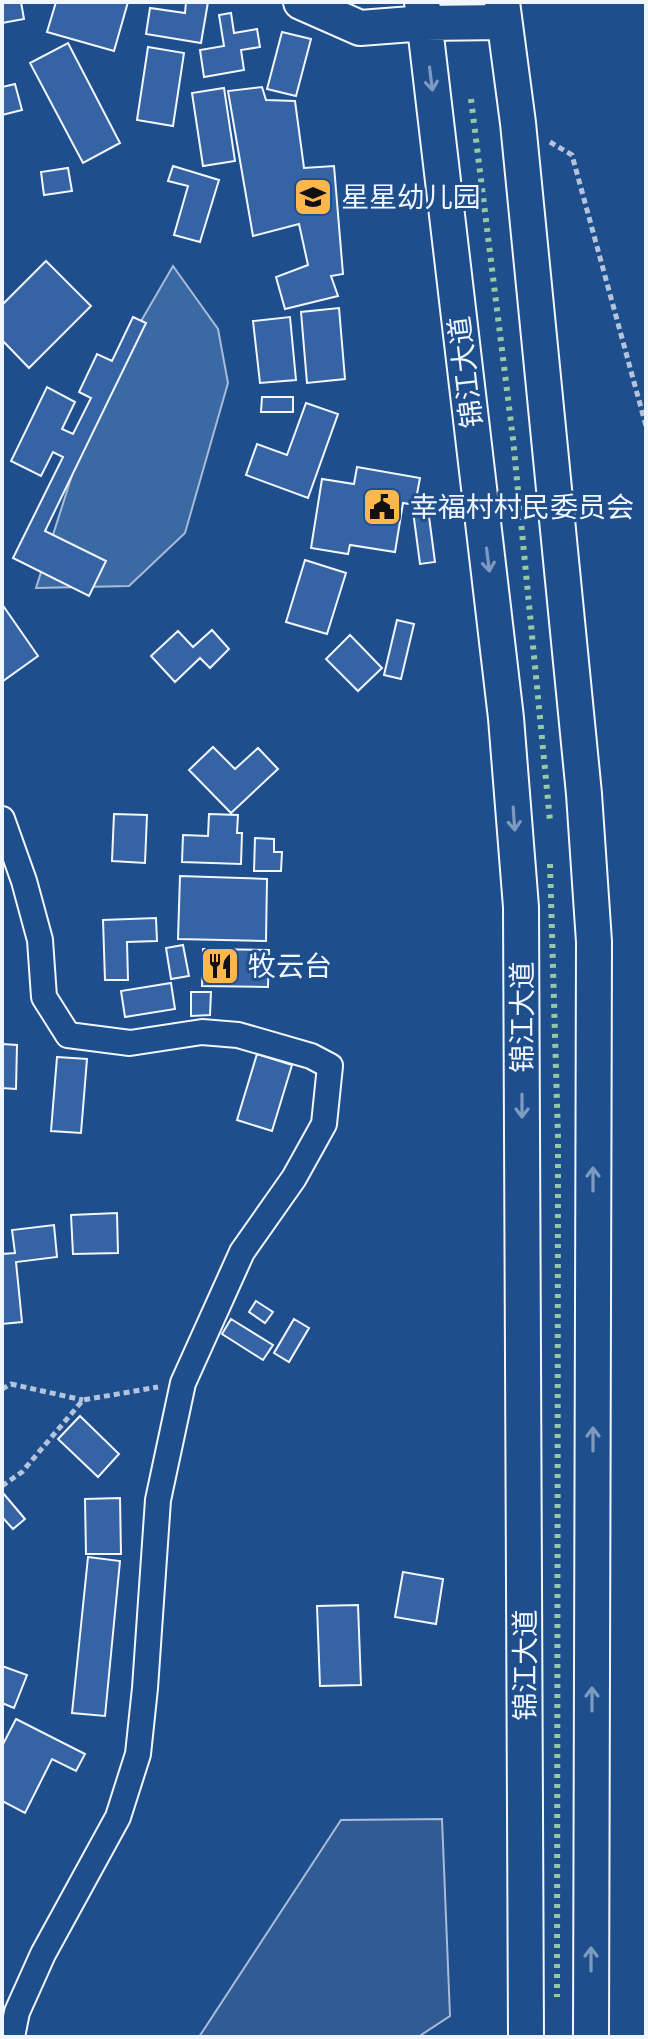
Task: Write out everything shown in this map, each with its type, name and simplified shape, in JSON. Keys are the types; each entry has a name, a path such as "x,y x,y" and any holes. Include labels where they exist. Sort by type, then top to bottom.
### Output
{"main road":[{"path":"301,2 360,28 423,12 503,12 518,123 584,794 594,942 591,2037"},
{"name":"锦江大道","path":"423,12 506,718 521,907 526,2037"}],"street":[{"path":"2,819 24,881 40,940 44,997 68,1035 130,1043 202,1032 238,1035 311,1056 330,1066 324,1124 294,1178 242,1252 183,1383 158,1500 138,1754 118,1817 43,1954 17,2012 12,2037"}],"path":[{"path":"518,123 572,155 646,426"},
{"path":"2,1389 11,1384 83,1400 183,1383"},
{"path":"2,1486 22,1472 83,1400"}],"shaded area":[{"path":"173,266 218,329 228,383 185,533 129,586 36,588 97,397"},
{"path":"442,1819 450,2016 418,2037 199,2037 341,1820"}],"building":[{"path":"2,2 21,2 24,19 2,23"},
{"path":"56,2 128,2 114,51 47,32"},
{"path":"186,2 208,2 201,43 146,34 150,8 185,13"},
{"path":"231,13 234,33 257,29 260,47 241,50 244,70 204,77 200,50 224,46 219,15"},
{"path":"282,32 311,39 296,96 267,89"},
{"path":"68,43 120,143 83,163 30,63"},
{"path":"148,47 184,53 173,126 137,120"},
{"path":"15,84 22,110 2,115 2,87"},
{"path":"262,87 266,100 295,101 304,168 334,166 343,274 331,276 338,296 285,309 276,277 308,265 299,224 253,236 228,91"},
{"path":"224,88 235,161 203,166 192,93"},
{"path":"173,166 219,180 200,242 174,235 188,186 168,181"},
{"path":"68,168 72,191 44,195 41,172"},
{"path":"46,261 91,306 29,368 2,340 2,305"},
{"path":"339,308 345,379 307,383 301,312"},
{"path":"133,317 146,323 45,531 106,561 89,596 13,558 63,457 53,452 41,476 11,461 47,387 75,402 62,429 73,434 91,398 79,392 97,354 112,361"},
{"path":"290,317 296,380 260,383 253,321"},
{"path":"262,397 293,397 293,412 261,412"},
{"path":"306,403 338,414 308,498 246,475 257,444 287,455"},
{"path":"357,467 420,478 415,505 403,503 395,552 350,545 348,554 311,548 322,479 354,484"},
{"path":"428,509 435,562 420,564 413,511"},
{"path":"305,560 346,573 327,634 286,622"},
{"path":"4,607 38,656 3,681 2,609"},
{"path":"397,620 414,624 401,679 384,675"},
{"path":"212,630 229,649 210,668 200,658 175,682 151,656 178,631 193,647"},
{"path":"350,635 382,668 358,691 326,659"},
{"path":"213,747 235,769 258,748 278,769 231,813 189,770"},
{"path":"114,814 147,815 145,863 112,861"},
{"path":"209,814 238,815 237,833 242,833 241,864 182,862 183,835 208,836"},
{"path":"255,838 274,839 274,852 282,852 281,871 254,871"},
{"path":"180,876 267,879 266,941 178,939"},
{"path":"156,918 157,941 127,942 128,980 105,980 103,920"},
{"path":"183,945 189,976 171,979 166,948"},
{"path":"203,949 269,950 268,987 202,986"},
{"path":"171,983 175,1009 125,1017 121,991"},
{"path":"191,992 211,992 210,1015 191,1016"},
{"path":"2,1044 17,1045 16,1089 2,1088"},
{"path":"257,1054 292,1065 272,1131 237,1120"},
{"path":"57,1057 87,1059 81,1133 51,1131"},
{"path":"117,1213 118,1253 73,1254 71,1215"},
{"path":"54,1225 57,1257 16,1262 22,1322 2,1324 2,1254 15,1253 12,1230"},
{"path":"256,1301 273,1312 265,1323 249,1312"},
{"path":"231,1319 273,1345 263,1360 222,1334"},
{"path":"294,1319 309,1328 289,1362 274,1353"},
{"path":"80,1416 119,1454 98,1477 58,1439"},
{"path":"3,1493 25,1519 13,1529 2,1517"},
{"path":"120,1498 121,1554 86,1554 85,1499"},
{"path":"88,1557 120,1561 105,1716 72,1713"},
{"path":"403,1572 443,1579 436,1624 395,1617"},
{"path":"358,1605 361,1685 320,1686 317,1606"},
{"path":"2,1666 27,1675 14,1708 2,1703"},
{"path":"16,1719 85,1754 76,1771 52,1759 25,1813 2,1801 2,1746"}],"hedge":[{"path":"471,99 513,439 550,821"},
{"path":"550,864 558,1138 557,1997"}],"place":[{"name":"星星幼儿园","path":"313,197"},
{"name":"幸福村村民委员会","path":"382,507"},
{"name":"牧云台","path":"220,966"}]}
